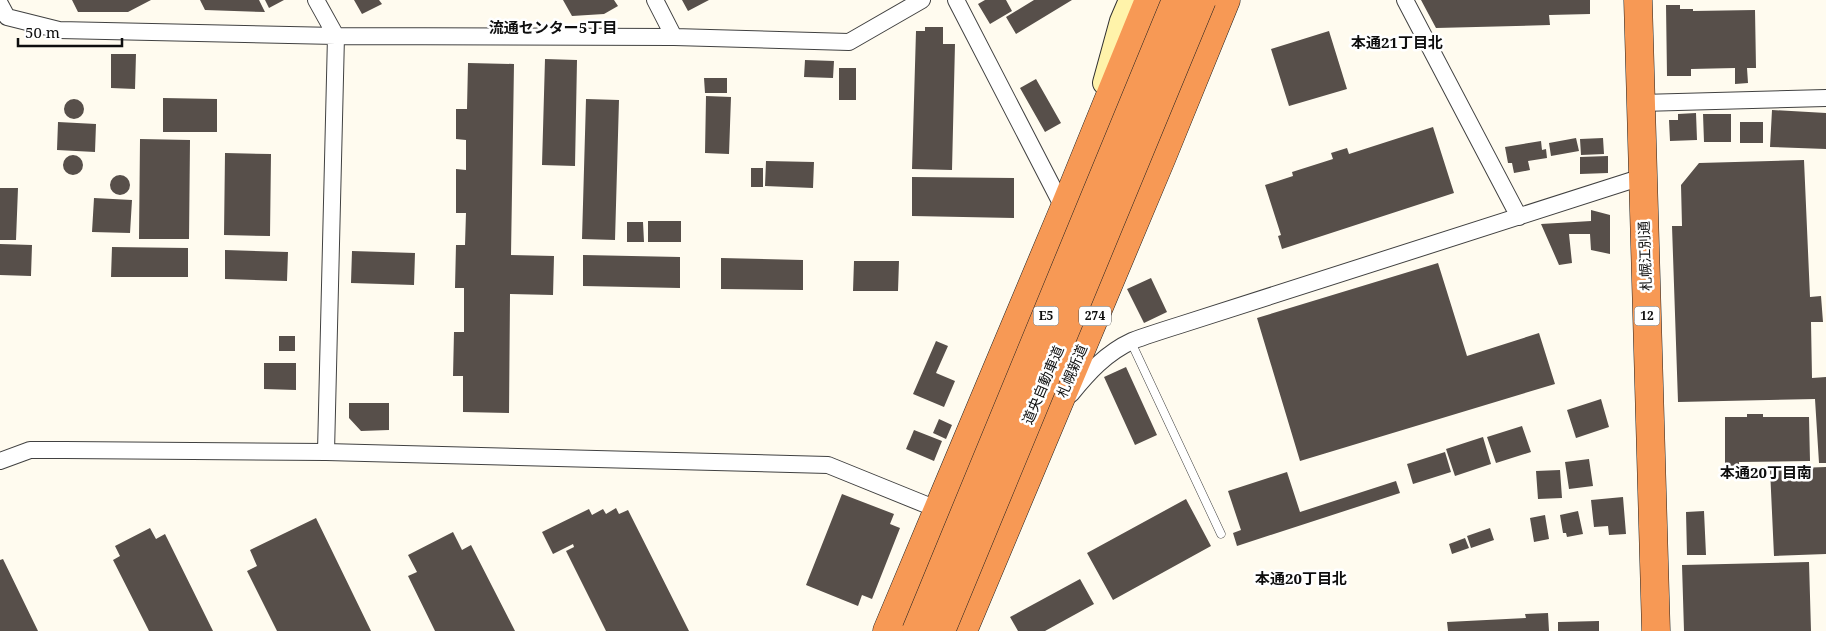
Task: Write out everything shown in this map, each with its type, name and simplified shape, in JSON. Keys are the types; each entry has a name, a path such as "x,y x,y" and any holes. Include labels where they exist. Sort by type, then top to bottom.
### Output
{"highway":[{"path":"888,631 1149,0"},
{"name":"道央自動車道","path":"916,631 1176,0"},
{"name":"道央自動車道","path":"941,631 1202,0"},
{"name":"札幌新道","path":"963,631 1166,148 1226,0"},
{"name":"札幌江別通","path":"1638,0 1656,631"}],"street":[{"path":"316,0 336,36 326,452"},
{"path":"655,0 674,37"},
{"path":"0,4 7,18 59,30 336,36 674,37 849,42 922,0"},
{"path":"956,0 1064,208"},
{"path":"1085,157 1121,21 1130,0"},
{"path":"1405,0 1519,217"},
{"path":"1641,103 1826,98"},
{"path":"1053,415 1090,371 1106,357 1131,342 1642,177"},
{"path":"0,461 30,450 326,452 828,465 1002,536"}],"lane":[{"path":"1131,342 1221,534"}],"building":[{"path":"72,0 151,0 128,12 78,12"},
{"path":"200,0 259,0 265,12 205,10"},
{"path":"265,0 284,0 269,8"},
{"path":"354,0 379,0 382,4 362,14"},
{"path":"563,0 614,0 618,6 604,14 572,16"},
{"path":"682,0 709,0 688,11"},
{"path":"985,0 1006,0 1012,11 990,24 978,4"},
{"path":"1034,0 1072,0 1016,34 1006,17"},
{"path":"1421,0 1590,0 1590,14 1549,15 1550,25 1436,28"},
{"path":"1666,5 1680,5 1680,9 1693,9 1693,11 1755,10 1756,68 1747,68 1748,83 1735,84 1735,68 1691,69 1691,76 1667,76"},
{"path":"925,27 943,27 943,44 955,44 952,170 912,169 916,31 925,31"},
{"path":"1329,31 1347,89 1289,106 1271,49"},
{"path":"111,54 136,54 135,89 111,88"},
{"path":"545,59 577,60 575,166 542,165"},
{"path":"805,60 834,61 833,78 804,77"},
{"path":"468,63 514,64 511,255 554,256 553,295 510,294 509,413 463,412 463,376 453,376 454,332 464,332 464,288 455,288 456,245 465,245 466,213 456,213 456,169 466,170 466,140 456,139 456,109 467,109"},
{"path":"839,68 856,68 856,100 839,100"},
{"path":"704,78 727,78 727,93 705,93"},
{"path":"1036,79 1061,123 1045,132 1020,88"},
{"path":"706,96 731,97 729,154 705,153"},
{"path":"163,98 217,99 217,132 163,132"},
{"path":"74,99 81,102 84,109 81,116 74,119 67,116 64,109 67,102"},
{"path":"586,99 619,100 615,240 582,239"},
{"path":"1772,110 1826,113 1826,149 1770,147"},
{"path":"1696,113 1697,140 1670,141 1669,120 1678,120 1678,114"},
{"path":"1703,114 1731,114 1731,142 1704,142"},
{"path":"58,122 96,124 95,152 57,150"},
{"path":"1740,122 1763,122 1763,143 1740,143"},
{"path":"1433,127 1454,193 1282,249 1278,236 1281,235 1265,185 1293,176 1292,172 1333,159 1331,153 1347,148 1349,154"},
{"path":"1576,138 1579,151 1551,156 1549,143"},
{"path":"1603,138 1604,154 1581,155 1580,139"},
{"path":"140,139 190,140 189,239 139,239"},
{"path":"1541,141 1542,150 1546,149 1547,158 1528,161 1530,170 1514,173 1512,163 1508,163 1505,147"},
{"path":"225,153 271,154 270,236 224,235"},
{"path":"73,155 80,158 83,165 80,172 73,175 66,172 63,165 66,158"},
{"path":"1608,156 1608,173 1580,174 1580,157"},
{"path":"1804,160 1810,297 1821,296 1823,322 1811,322 1812,378 1826,377 1826,463 1819,463 1815,399 1678,402 1672,226 1682,226 1681,185 1699,163"},
{"path":"766,161 814,162 813,188 765,186"},
{"path":"751,168 763,168 763,187 751,187"},
{"path":"120,175 127,178 130,185 127,192 120,195 113,192 110,185 113,178"},
{"path":"912,177 1014,178 1014,218 912,216"},
{"path":"0,188 18,188 16,240 0,240"},
{"path":"94,198 132,200 130,233 92,232"},
{"path":"1591,210 1610,215 1610,254 1591,250 1590,234 1569,234 1572,263 1559,265 1541,224 1591,221"},
{"path":"648,221 681,221 681,242 648,242"},
{"path":"627,222 643,222 644,242 627,242"},
{"path":"0,244 32,245 31,276 0,275"},
{"path":"112,247 188,248 188,277 111,277"},
{"path":"225,250 288,252 287,281 225,279"},
{"path":"352,251 415,253 414,285 351,283"},
{"path":"583,255 680,257 680,288 583,286"},
{"path":"721,258 803,260 803,290 721,289"},
{"path":"854,261 899,261 898,291 853,291"},
{"path":"1438,263 1467,356 1539,333 1555,384 1300,461 1257,318"},
{"path":"1151,278 1167,312 1144,323 1127,289"},
{"path":"279,336 295,336 295,351 279,351"},
{"path":"936,341 948,346 936,373 955,381 944,407 913,394"},
{"path":"264,363 296,363 296,390 264,389"},
{"path":"1126,367 1157,435 1135,445 1104,377"},
{"path":"1601,399 1609,427 1576,438 1567,410"},
{"path":"349,403 389,403 389,430 361,431 349,418"},
{"path":"1747,414 1763,414 1763,417 1809,417 1810,461 1739,462 1739,467 1725,467 1725,417 1747,417"},
{"path":"939,419 952,425 946,439 933,433"},
{"path":"1522,426 1531,452 1496,463 1487,437"},
{"path":"914,430 942,441 934,461 906,449"},
{"path":"1483,437 1491,464 1455,476 1446,449"},
{"path":"1445,452 1451,472 1413,484 1407,464"},
{"path":"1589,459 1593,486 1569,489 1565,462"},
{"path":"1826,467 1826,554 1774,556 1770,469"},
{"path":"1560,470 1562,498 1538,499 1536,471"},
{"path":"1287,472 1300,512 1396,481 1400,493 1237,546 1233,533 1241,530 1228,491"},
{"path":"842,494 894,514 890,524 900,528 872,599 862,595 858,606 806,585"},
{"path":"1623,497 1626,534 1609,535 1608,526 1594,527 1591,500"},
{"path":"1186,499 1211,546 1113,600 1087,553"},
{"path":"616,508 619,514 628,510 689,631 606,631 566,551 574,547 573,544 553,554 542,532 589,509 592,515 603,509 606,514"},
{"path":"1578,511 1583,534 1567,537 1566,533 1563,533 1560,515"},
{"path":"1704,511 1706,555 1687,555 1686,512"},
{"path":"1545,515 1549,539 1534,542 1530,518"},
{"path":"316,518 371,631 277,631 247,571 257,566 250,550"},
{"path":"150,528 156,539 165,534 213,631 149,631 113,560 120,556 115,546"},
{"path":"1490,528 1494,540 1471,548 1467,536"},
{"path":"453,532 462,550 471,545 515,631 435,631 408,576 417,572 408,555"},
{"path":"1465,538 1469,548 1452,554 1449,544"},
{"path":"3,559 38,631 0,631 0,560"},
{"path":"1809,562 1811,631 1684,631 1682,565"},
{"path":"1080,579 1094,604 1045,631 1018,631 1010,617"},
{"path":"1548,613 1549,631 1448,631 1447,622 1526,618 1525,614"},
{"path":"1599,621 1599,631 1558,631 1558,622"}],"district":[{"name":"流通センター5丁目","path":"553,28"},
{"name":"本通21丁目北","path":"1397,43"},
{"name":"本通20丁目南","path":"1766,473"},
{"name":"本通20丁目北","path":"1301,579"}]}
